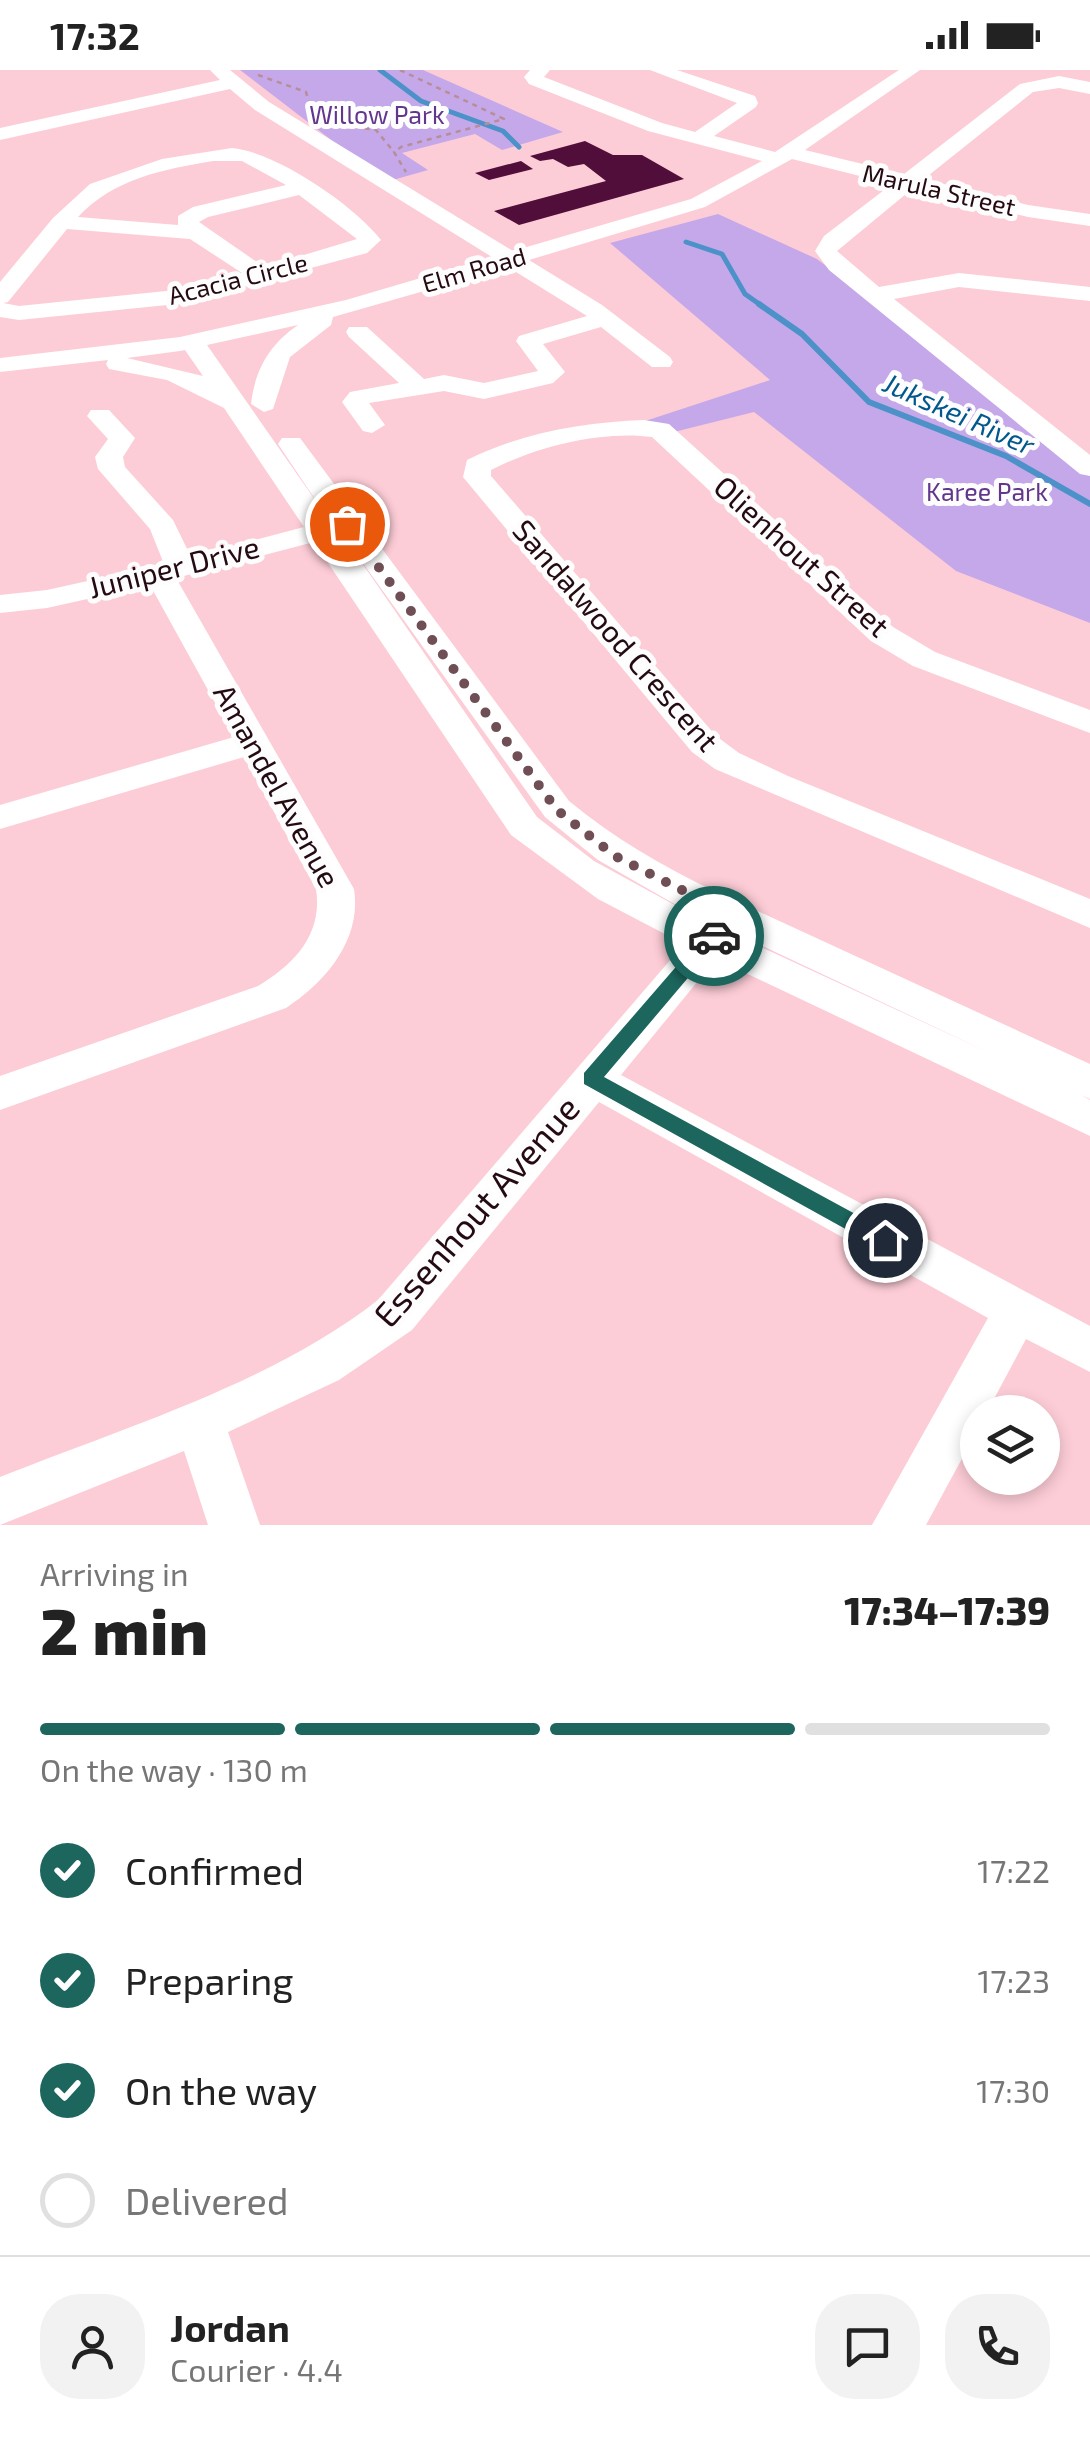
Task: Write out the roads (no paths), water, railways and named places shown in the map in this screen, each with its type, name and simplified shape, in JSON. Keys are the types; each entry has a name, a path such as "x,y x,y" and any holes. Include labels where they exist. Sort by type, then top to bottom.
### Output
{"street":[{"name":"Marula Street","path":"541,70 533,77 535,80 610,112 1028,211 1090,220"},
{"path":"660,70 748,100 702,136"},
{"name":"Elm Road","path":"534,262 724,192 784,156 898,72"},
{"path":"0,134 236,80 282,116 508,260 534,262 661,362"},
{"path":"1090,88 1059,82 1027,88 826,248 826,256 1090,468"},
{"name":"Acacia Circle","path":"0,297 85,197 110,181 214,156 249,155 295,183 370,240 359,248 177,297 19,313 0,310"},
{"path":"261,275 196,233 186,221 201,212 352,161"},
{"path":"64,222 196,233"},
{"name":"Elm Road","path":"0,364 204,339 351,306 508,260"},
{"path":"481,268 534,262"},
{"path":"875,295 959,280 1078,293 1090,308"},
{"path":"254,409 272,362 282,349 308,328 351,306"},
{"path":"372,425 354,400 452,382 484,391 544,378 552,372 528,341 605,318"},
{"path":"358,332 418,386"},
{"path":"204,339 334,528 524,826 586,875 721,927 1090,1082"},
{"path":"65,358 175,373 254,409"},
{"name":"Amandel Avenue","path":"0,1093 249,1008 292,986 310,968 338,916 338,900 253,743 170,571 164,526 112,469 109,457 122,438 100,416"},
{"name":"Olienhout Street","path":"632,426 654,428 674,440 882,634 938,664 1090,722"},
{"name":"Sandalwood Crescent","path":"632,426 498,456 477,466 477,476 704,744 727,761 776,784 1090,914"},
{"name":"Juniper Drive","path":"0,604 47,599 334,528"},
{"path":"0,817 253,743"},
{"path":"721,927 1090,1119"},
{"name":"Essenhout Avenue","path":"0,1502 200,1421 327,1364 394,1315 721,927"},
{"path":"591,1078 1090,1350"},
{"path":"898,1525 1016,1312"},
{"path":"200,1421 234,1525"}],"waterway":[{"name":"Jukskei River","path":"380,70 421,101 503,131 519,147"},
{"name":"Jukskei River","path":"686,242 722,254 745,294 762,306"},
{"name":"Jukskei River","path":"759,304 802,334 869,402 1006,456 1090,504"}],"park label":[{"name":"Willow Park","path":"377,115"},
{"name":"Karee Park","path":"987,492"}]}
